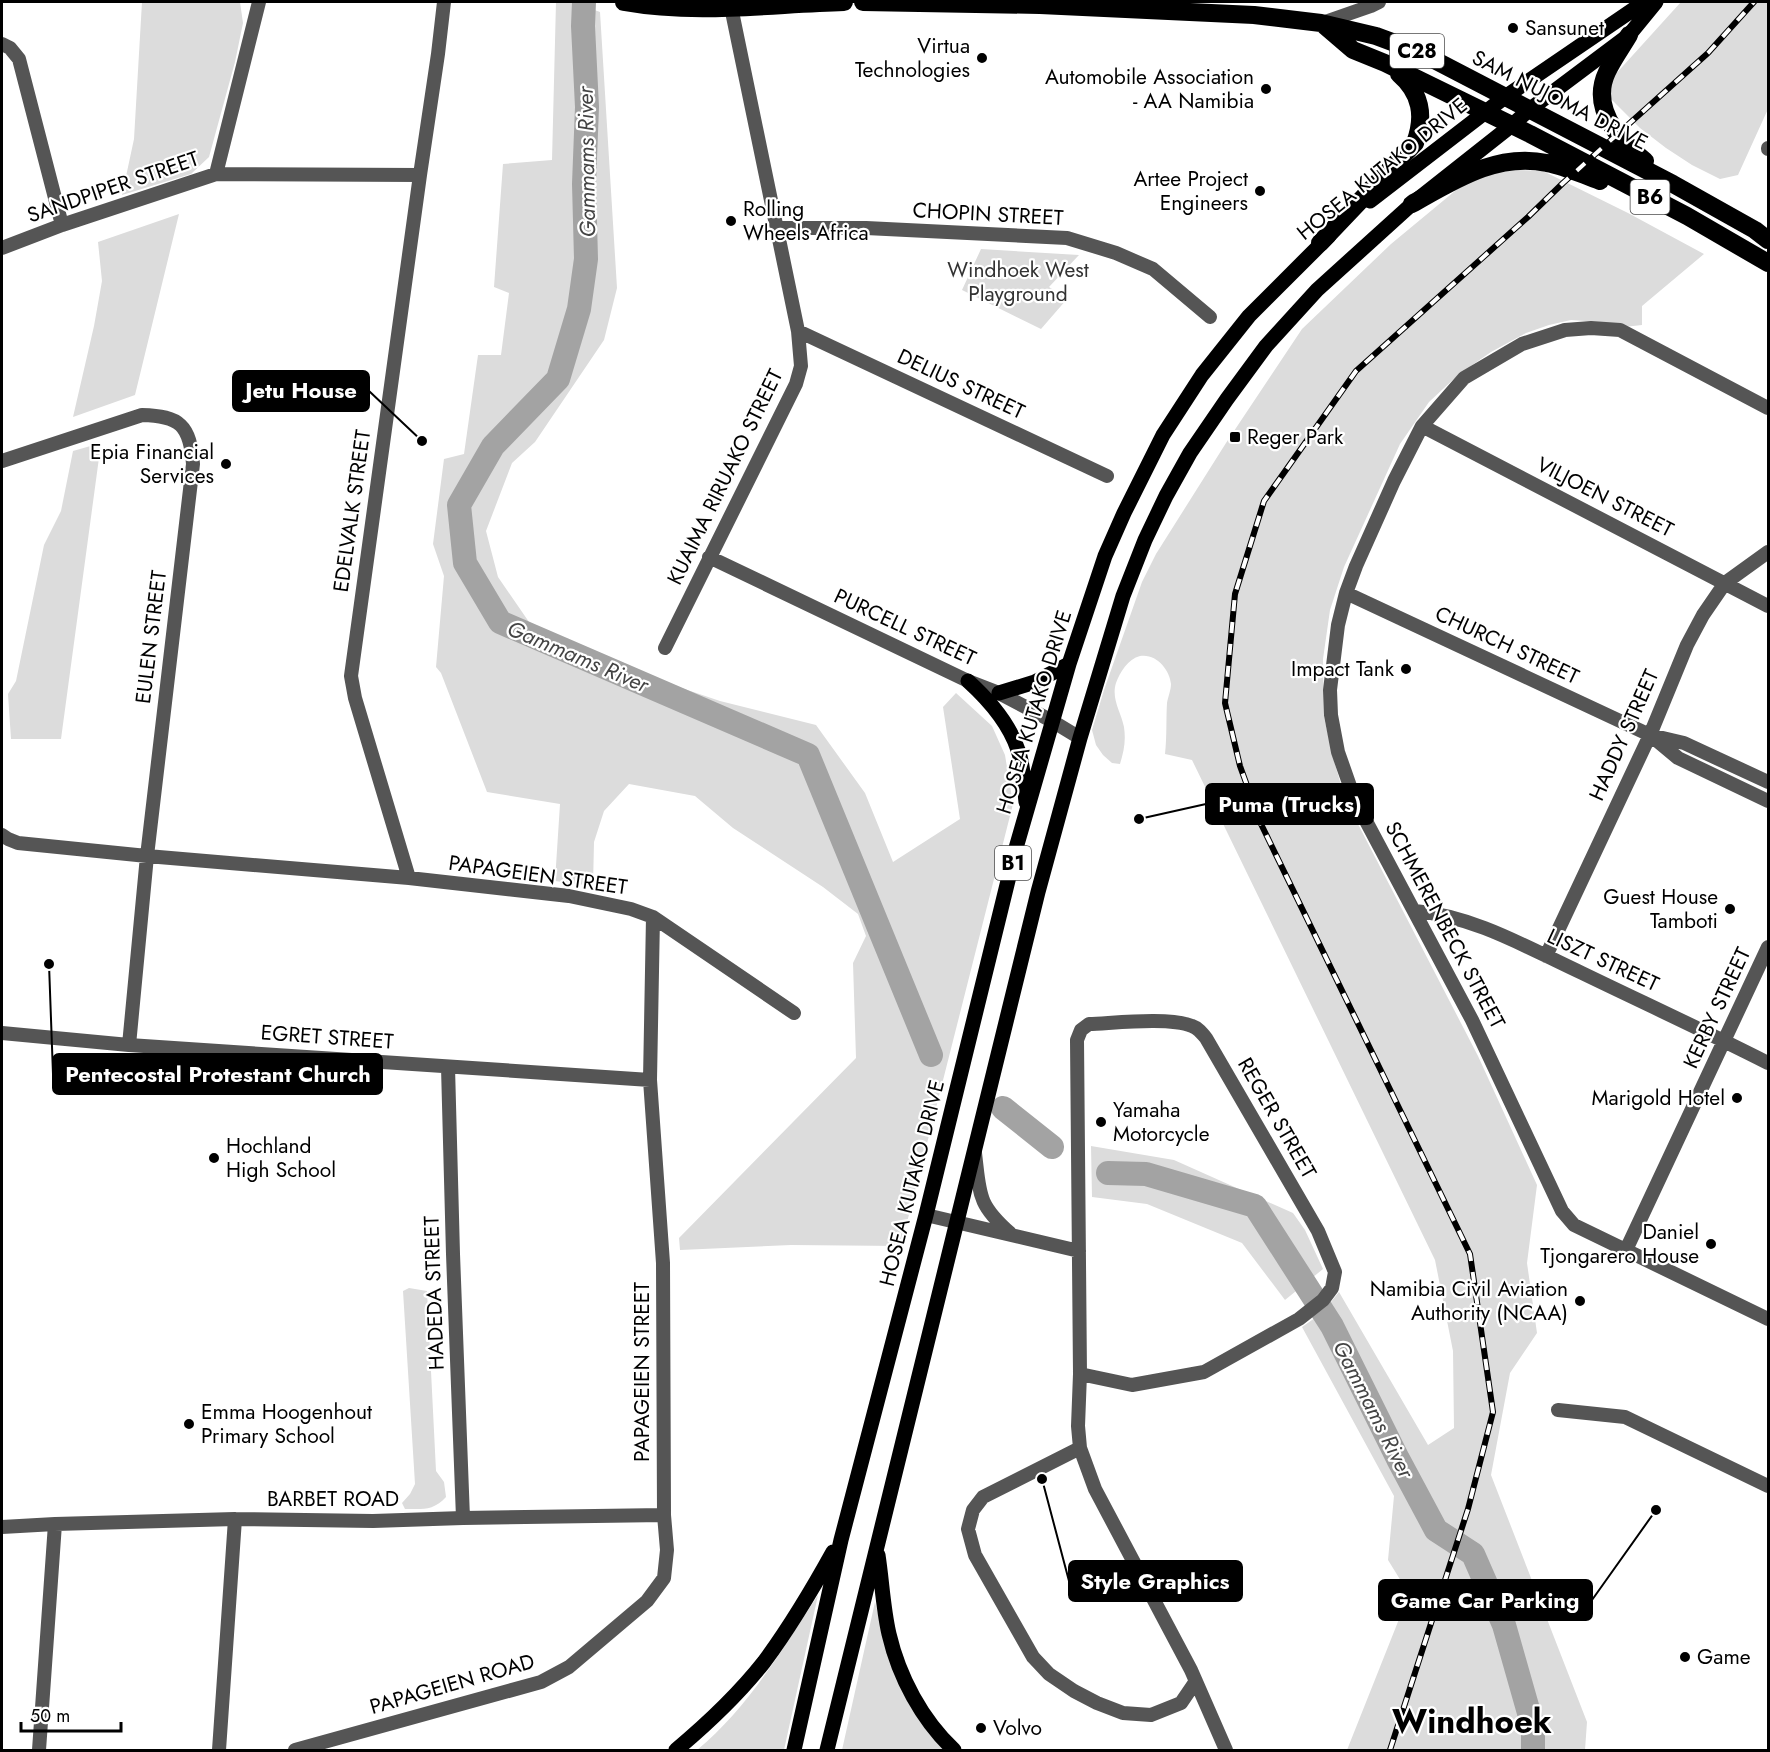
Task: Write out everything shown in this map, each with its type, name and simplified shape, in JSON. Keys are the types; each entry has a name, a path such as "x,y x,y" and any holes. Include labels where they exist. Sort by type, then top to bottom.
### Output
{"highway":[{"path":"624,2 669,7 844,2"},
{"name":"SAM NUJOMA DRIVE","path":"863,2 1040,3 1241,14 1321,23 1376,36 1419,52 1674,184 1755,230 1768,240"},
{"name":"C28","path":"1321,23 1353,50 1385,63 1512,126"},
{"path":"1629,35 1606,73 1602,94 1607,120 1629,148 1674,184"},
{"path":"1320,243 1415,143 1421,127 1420,108 1416,94 1409,83 1385,63"},
{"name":"B6","path":"1512,126 1659,202 1768,263"},
{"path":"1412,204 1480,168 1501,162 1521,161 1547,162 1659,202"}],"main road":[{"name":"HOSEA KUTAKO DRIVE","path":"794,1750 841,1540 926,1215 1027,808 1069,664 1104,556 1124,513 1163,435 1202,375 1249,316 1320,243 1384,188 1505,97 1644,2"},
{"path":"1512,126 1529,110 1629,35 1656,2"},
{"name":"B1","path":"827,1750 1038,892 1080,738 1123,596 1145,540 1190,453 1266,346 1317,290 1412,204 1512,126"},
{"path":"999,693 1035,682 1069,664"},
{"path":"968,681 994,709 1008,729 1019,752 1027,808"},
{"path":"676,1750 729,1701 763,1663 799,1612 841,1540"},
{"path":"877,1546 885,1612 896,1659 918,1706 931,1725 954,1750"}],"street":[{"path":"216,174 259,2"},
{"name":"EDELVALK STREET","path":"409,878 355,698 351,676 444,2"},
{"path":"1321,23 1379,2"},
{"name":"KUAIMA RIRUAKO STREET","path":"665,648 796,384 801,366 798,331 731,5"},
{"path":"2,45 10,48 19,59 62,225"},
{"name":"SANDPIPER STREET","path":"2,248 62,225 216,174 420,175"},
{"name":"CHOPIN STREET","path":"777,228 866,228 1067,238 1116,253 1153,269 1210,317"},
{"name":"SCHMERENBECK STREET","path":"1768,408 1620,330 1591,328 1565,330 1522,344 1464,378 1422,426 1394,481 1356,566 1346,593 1336,635 1330,690 1331,715 1338,752 1351,789 1472,1020 1562,1211 1574,1225 1768,1319"},
{"name":"DELIUS STREET","path":"798,331 1107,476"},
{"name":"EULEN STREET","path":"2,461 142,415 175,420 184,428 191,445 192,464 147,856 129,1045"},
{"name":"VILJOEN STREET","path":"1422,426 1768,606"},
{"name":"HADDY STREET","path":"1546,956 1650,735 1687,645 1703,615 1725,583 1768,552"},
{"name":"PURCELL STREET","path":"710,557 968,681 999,693 1080,738"},
{"name":"CHURCH STREET","path":"1346,593 1650,735 1684,743 1768,782"},
{"name":"CHURCH STREET","path":"1650,735 1678,758 1768,801"},
{"name":"PAPAGEIEN STREET","path":"2,835 18,843 409,878 569,896 631,909 653,917 650,1080 663,1263 664,1515"},
{"name":"LISZT STREET","path":"1415,911 1448,915 1471,922 1768,1063"},
{"path":"653,917 794,1012"},
{"name":"KERBY STREET","path":"1626,1250 1768,947"},
{"name":"REGER STREET","path":"1080,1374 1132,1385 1204,1372 1299,1319 1323,1300 1332,1288 1335,1272 1318,1231 1206,1038 1193,1026 1176,1022 1089,1024 1078,1035 1080,1374 1078,1426 1080,1448 1095,1489 1196,1681 1226,1750"},
{"name":"EGRET STREET","path":"2,1033 129,1045 650,1080"},
{"name":"HADEDA STREET","path":"448,1067 464,1518"},
{"path":"974,1151 980,1195 984,1205 992,1217 1012,1235"},
{"path":"926,1215 1079,1251"},
{"path":"1558,1410 1625,1417 1768,1486"},
{"path":"1080,1448 983,1497 973,1510 968,1529 975,1555 1033,1657 1049,1674 1074,1691 1123,1713 1151,1715 1181,1703 1196,1681"},
{"name":"BARBET ROAD","path":"2,1527 235,1519 373,1521 664,1515"},
{"name":"PAPAGEIEN ROAD","path":"295,1750 541,1682 564,1671 647,1601 664,1578 667,1550 664,1515"},
{"path":"219,1750 235,1519"},
{"path":"39,1750 55,1524"}],"green space":[{"path":"142,2 240,2 243,23 235,62 209,157 191,174 122,195 134,139"},
{"path":"556,2 573,2 600,12 617,288 604,340 535,442 512,463 486,531 498,577 529,622 643,675 720,701 816,725 865,793 893,862 960,819 943,707 956,693 992,726 1005,755 1013,804 901,1246 791,1245 680,1250 679,1238 856,1058 853,963 866,936 858,914 823,887 733,828 695,796 629,784 604,811 594,842 593,886 555,881 560,804 487,792 441,673 436,667 444,576 433,544 444,459 464,454 478,355 501,355 509,293 494,287 503,164 552,160"},
{"path":"1681,2 1768,2 1768,109 1738,175 1720,179 1692,165 1640,128 1610,98 1613,77"},
{"path":"1543,171 1704,254 1642,306 1642,325 1624,327 1600,322 1571,320 1526,333 1491,352 1458,375 1429,402 1400,444 1344,567 1330,610 1323,659 1324,717 1345,799 1478,1056 1537,1185 1527,1263 1537,1333 1510,1373 1491,1475 1587,1722 1585,1750 1347,1750 1409,1594 1388,1560 1394,1496 1302,1327 1322,1313 1339,1292 1428,1445 1454,1428 1453,1351 1435,1260 1192,760 1165,754 1167,703 1171,684 1165,668 1151,657 1140,656 1128,663 1122,670 1115,689 1125,737 1120,764 1112,763 1103,755 1096,745 1092,730 1142,582 1156,554 1302,329 1391,244 1461,186 1494,172"},
{"path":"179,214 135,395 73,417 102,281 98,242"},
{"name":"Windhoek West Playground","path":"981,249 1079,255 1049,287 1067,299 1041,329 962,290"},
{"path":"101,443 61,739 11,739 8,694 16,681 44,545 61,511 73,451"},
{"path":"1091,1146 1174,1160 1293,1213 1305,1230 1323,1269 1285,1300 1242,1243 1147,1204 1092,1197"},
{"path":"409,1288 427,1291 436,1471 444,1482 446,1497 437,1505 422,1509 405,1509 402,1503 415,1484 403,1291"},
{"path":"818,1595 784,1750 697,1750 732,1716 763,1678"},
{"path":"875,1602 880,1622 949,1750 842,1750"}],"waterway":[{"name":"Gammams River","path":"584,2 587,107 584,184 586,259 579,309 558,379 493,446 459,505 465,563 500,622 808,755 931,1055"},
{"name":"Gammams River","path":"1003,1108 1052,1147"},
{"name":"Gammams River","path":"1108,1173 1146,1174 1255,1206 1332,1326 1436,1530 1473,1554 1504,1625 1533,1727 1533,1750"}],"railway":[{"path":"1390,1750 1468,1509 1493,1412 1470,1254 1261,824 1240,766 1225,703 1235,594 1264,501 1356,371 1708,53 1754,2"}],"place":[{"name":"Sansunet","path":"1513,28"},
{"name":"Virtua Technologies","path":"982,58"},
{"name":"Automobile Association - AA Namibia","path":"1266,89"},
{"name":"Artee Project Engineers","path":"1260,191"},
{"name":"Rolling Wheels Africa","path":"731,221"},
{"name":"Reger Park","path":"1235,437"},
{"name":"Jetu House","path":"422,441"},
{"name":"Epia Financial Services","path":"226,464"},
{"name":"Impact Tank","path":"1406,669"},
{"name":"Puma (Trucks)","path":"1139,819"},
{"name":"Guest House Tamboti","path":"1730,909"},
{"name":"Pentecostal Protestant Church","path":"49,964"},
{"name":"Marigold Hotel","path":"1737,1098"},
{"name":"Yamaha Motorcycle","path":"1101,1122"},
{"name":"Hochland High School","path":"214,1158"},
{"name":"Daniel Tjongarero House","path":"1711,1244"},
{"name":"Namibia Civil Aviation Authority (NCAA)","path":"1580,1301"},
{"name":"Emma Hoogenhout Primary School","path":"189,1424"},
{"name":"Style Graphics","path":"1042,1479"},
{"name":"Game Car Parking","path":"1656,1510"},
{"name":"Game","path":"1685,1657"},
{"name":"Volvo","path":"981,1728"}],"district":[{"name":"Windhoek","path":"1472,1721"}]}
